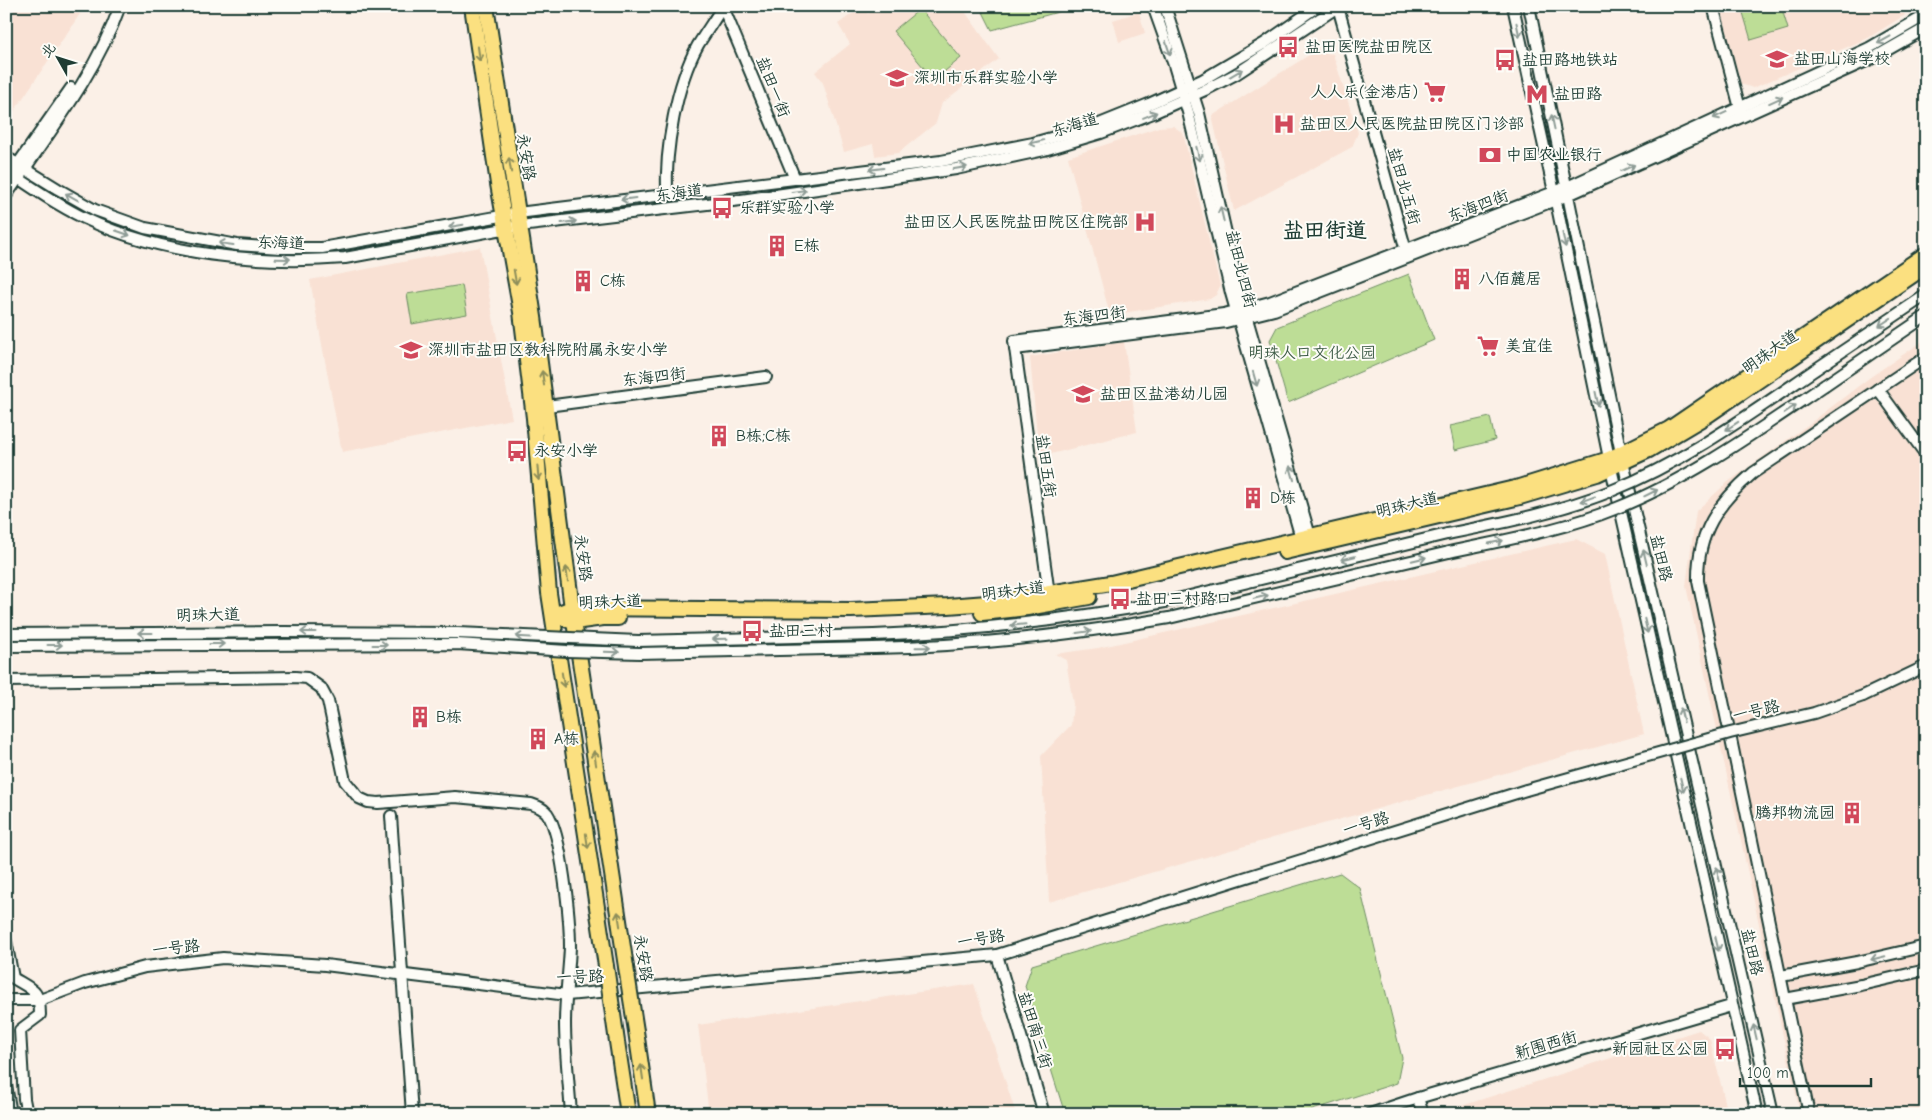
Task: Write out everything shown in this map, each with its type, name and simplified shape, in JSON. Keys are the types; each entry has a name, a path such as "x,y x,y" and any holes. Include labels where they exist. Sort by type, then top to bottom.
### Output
{"main road":[{"name":"永安路","path":"472,6 498,184 521,312 534,418 549,593 628,1114"},
{"name":"永安路","path":"486,6 547,406 573,615 648,1114"},
{"name":"明珠大道","path":"573,615 902,608 987,603 1111,583 1519,487 1616,461 1676,424 1926,254"},
{"name":"明珠大道","path":"553,614 603,618 901,618 1027,608 1113,592 1520,497 1560,486 1674,437 1926,266"}],"street":[{"path":"6,196 10,176 21,167 74,84 92,65 112,28 120,6"},
{"name":"盐田北四街","path":"1153,6 1174,65 1187,93"},
{"name":"盐田北四街","path":"1165,6 1241,314 1306,537"},
{"name":"东海道","path":"519,220 741,200 983,164 1044,150 1100,133 1187,93 1318,6"},
{"name":"盐田路","path":"1513,6 1616,461 1731,1006 1757,1114"},
{"name":"盐田路","path":"1529,6 1567,191 1616,461 1633,502 1773,1114"},
{"path":"1713,6 1741,111"},
{"path":"667,194 667,160 681,89 698,46 723,7"},
{"name":"盐田一街","path":"723,7 794,179"},
{"name":"东海道","path":"6,157 89,207 145,228 214,242 258,248 322,248 519,220 667,194 941,161 1033,143 1097,125 1236,74 1339,7"},
{"name":"盐田北五街","path":"1339,7 1407,254"},
{"name":"东海四街","path":"1014,345 1224,314 1241,314 1407,254 1567,191 1741,111 1869,48 1926,15"},
{"name":"东海四街","path":"1741,111 1875,56 1926,28"},
{"name":"东海道","path":"10,176 73,212 108,228 172,247 228,256 322,260 345,258 505,222"},
{"name":"明珠大道","path":"6,634 449,633 638,641 935,632 1045,622 1122,610 1164,602 1513,520 1610,492 1643,478 1704,444 1926,295"},
{"name":"明珠大道","path":"6,646 457,644 566,651 639,653 933,647 1047,637 1126,626 1169,618 1557,528 1633,502 1712,460 1926,316"},
{"name":"盐田五街","path":"1014,345 1049,594"},
{"path":"1809,1114 1698,581 1698,566 1706,531 1714,514 1726,498 1753,473 1926,357"},
{"name":"东海四街","path":"547,406 766,377"},
{"path":"1878,389 1926,455"},
{"name":"一号路","path":"6,1000 40,1000 84,983 145,967 223,958 325,965 567,995 997,955 1526,790 1730,733 1814,713 1863,696 1926,666"},
{"path":"6,681 307,678 322,688 328,701 345,781 360,798 368,802 378,803 455,797 538,806 546,812 552,822 562,866 569,923 565,1023 571,1114"},
{"path":"391,816 412,1114"},
{"path":"6,941 13,978 37,992 40,1000 40,1015 20,1030 24,1099 27,1114"},
{"path":"1780,976 1857,962 1926,946"},
{"name":"盐田南三街","path":"997,955 1044,1114"},
{"path":"1785,999 1861,985 1926,970"},
{"name":"新围西街","path":"1370,1114 1418,1098 1731,1006"},
{"path":"6,1085 11,1114"},
{"path":"1418,1098 1423,1114"}],"shaded area":[{"path":"6,6 82,6 82,11 6,123"},
{"name":"深圳市乐群实验小学","path":"863,6 868,14 877,6 961,6 999,59 942,103 936,123 898,153 875,156 873,144 844,152 823,83 815,72 850,44 838,24"},
{"name":"盐田山海学校","path":"1720,6 1902,6 1905,15 1868,38 1753,88 1741,84"},
{"path":"1139,12 1145,33 1119,42 1113,20"},
{"name":"盐田区人民医院盐田院区门诊部","path":"1314,52 1333,54 1358,133 1352,147 1234,211 1212,116"},
{"name":"盐田区人民医院盐田院区住院部","path":"1173,126 1183,133 1220,286 1216,295 1210,299 1110,315 1068,157 1159,127"},
{"name":"深圳市盐田区教科院附属永安小学","path":"480,247 512,419 342,452 310,280"},
{"path":"1926,339 1926,1114 1800,1114 1686,586 1696,511 1728,482 1869,378"},
{"name":"盐田区盐港幼儿园","path":"1124,342 1137,432 1039,457 1030,357"},
{"path":"1576,539 1605,554 1644,734 1049,902 1041,756 1071,725 1073,704 1066,660 1055,654 1098,648"},
{"path":"974,984 1016,1114 709,1114 698,1025"},
{"path":"1699,1030 1710,1039 1728,1114 1459,1114 1458,1107"}],"green space":[{"path":"980,6 1080,6 992,30"},
{"path":"1741,6 1781,6 1788,29 1751,40"},
{"path":"920,9 961,58 934,80 893,31"},
{"name":"明珠人口文化公园","path":"1409,274 1434,340 1288,403 1270,340 1277,327"},
{"path":"462,285 467,314 412,324 407,294"},
{"path":"1490,417 1495,440 1455,450 1450,426"},
{"path":"1340,873 1360,888 1402,1058 1397,1083 1300,1114 1065,1114 1025,986 1032,965"}],"place":[{"name":"盐田医院盐田院区","path":"1288,47"},
{"name":"盐田山海学校","path":"1777,59"},
{"name":"盐田路地铁站","path":"1505,60"},
{"name":"深圳市乐群实验小学","path":"897,78"},
{"name":"人人乐(金港店)","path":"1435,92"},
{"name":"盐田路","path":"1537,94"},
{"name":"盐田区人民医院盐田院区门诊部","path":"1284,124"},
{"name":"中国农业银行","path":"1490,155"},
{"name":"乐群实验小学","path":"722,208"},
{"name":"盐田区人民医院盐田院区住院部","path":"1145,222"},
{"name":"E栋","path":"777,246"},
{"name":"八佰麓居","path":"1462,279"},
{"name":"C栋","path":"583,281"},
{"name":"美宜佳","path":"1488,346"},
{"name":"深圳市盐田区教科院附属永安小学","path":"411,350"},
{"name":"盐田区盐港幼儿园","path":"1083,394"},
{"name":"B栋;C栋","path":"719,436"},
{"name":"永安小学","path":"517,451"},
{"name":"D栋","path":"1253,498"},
{"name":"盐田三村路口","path":"1120,599"},
{"name":"盐田三村","path":"752,631"},
{"name":"B栋","path":"420,717"},
{"name":"A栋","path":"538,739"},
{"name":"腾邦物流园","path":"1852,813"},
{"name":"新园社区公园","path":"1725,1049"}],"district":[{"name":"盐田街道","path":"1325,230"}]}
